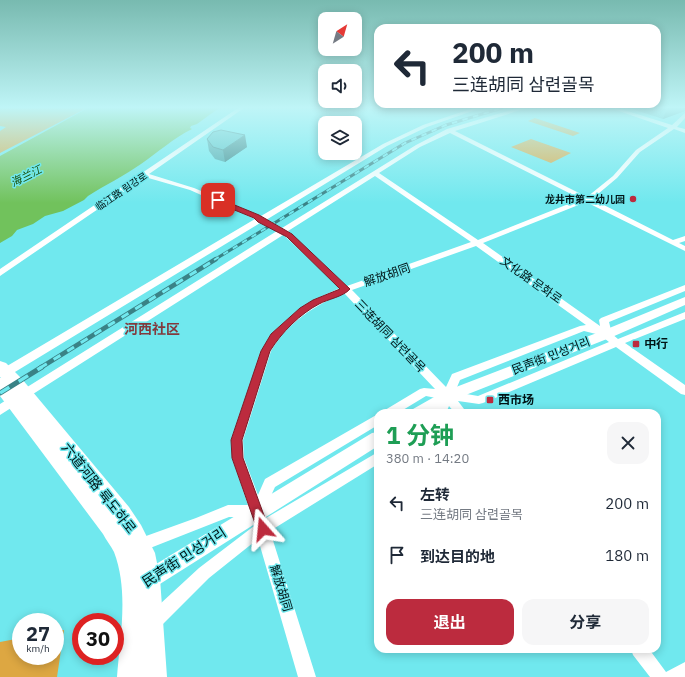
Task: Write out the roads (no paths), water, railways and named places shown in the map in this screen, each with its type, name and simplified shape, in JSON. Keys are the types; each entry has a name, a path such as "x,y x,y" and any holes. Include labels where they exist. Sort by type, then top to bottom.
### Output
{"highway":[{"name":"六道河路 륙도하로","path":"2,374 12,402 110,527 123,548 129,568 141,584 152,624 154,677"},
{"name":"六道河路 륙도하로","path":"12,402 122,514 144,553 130,677"}],"main road":[{"name":"民声街 민성거리","path":"425,409 448,396 613,338 685,301"},
{"name":"民声街 민성거리","path":"141,584 257,511 374,440"}],"street":[{"name":"临江路 림강로","path":"0,273 196,140"},
{"path":"2,374 396,140"},
{"path":"12,402 283,232 374,173 430,140"},
{"path":"468,140 685,249"},
{"name":"解放胡同","path":"307,677 263,529 238,458 237,440 266,351 275,336 303,310 316,302 346,289 477,243 587,200 615,177 638,151 655,140"},
{"name":"文化路 문화로","path":"374,173 613,338 685,391"},
{"name":"三连胡同 삼련골목","path":"144,175 192,190 256,217 283,232 346,289 448,396 458,409"},
{"path":"672,243 685,238"},
{"path":"685,288 604,320 613,338 685,315"},
{"path":"396,409 424,392 448,396 442,409"},
{"path":"140,544 198,524 228,511 257,511 270,483 374,421"},
{"path":"152,624 204,573 263,529 374,460"},
{"path":"642,653 660,677"},
{"path":"673,677 685,670"}],"water":[{"name":"海兰江","path":"30,140 174,140 128,173 88,196 84,200 63,211 45,216 33,224 17,230 12,236 0,243 0,156"}],"railway":[{"path":"214,260 413,140"},
{"path":"40,368 216,259"},
{"path":"0,393 42,367"}],"place":[{"name":"龙井市第二幼儿园","path":"633,199"},
{"name":"中行","path":"636,344"},
{"name":"西市场","path":"490,400"}],"district":[{"name":"河西社区","path":"152,329"}]}
